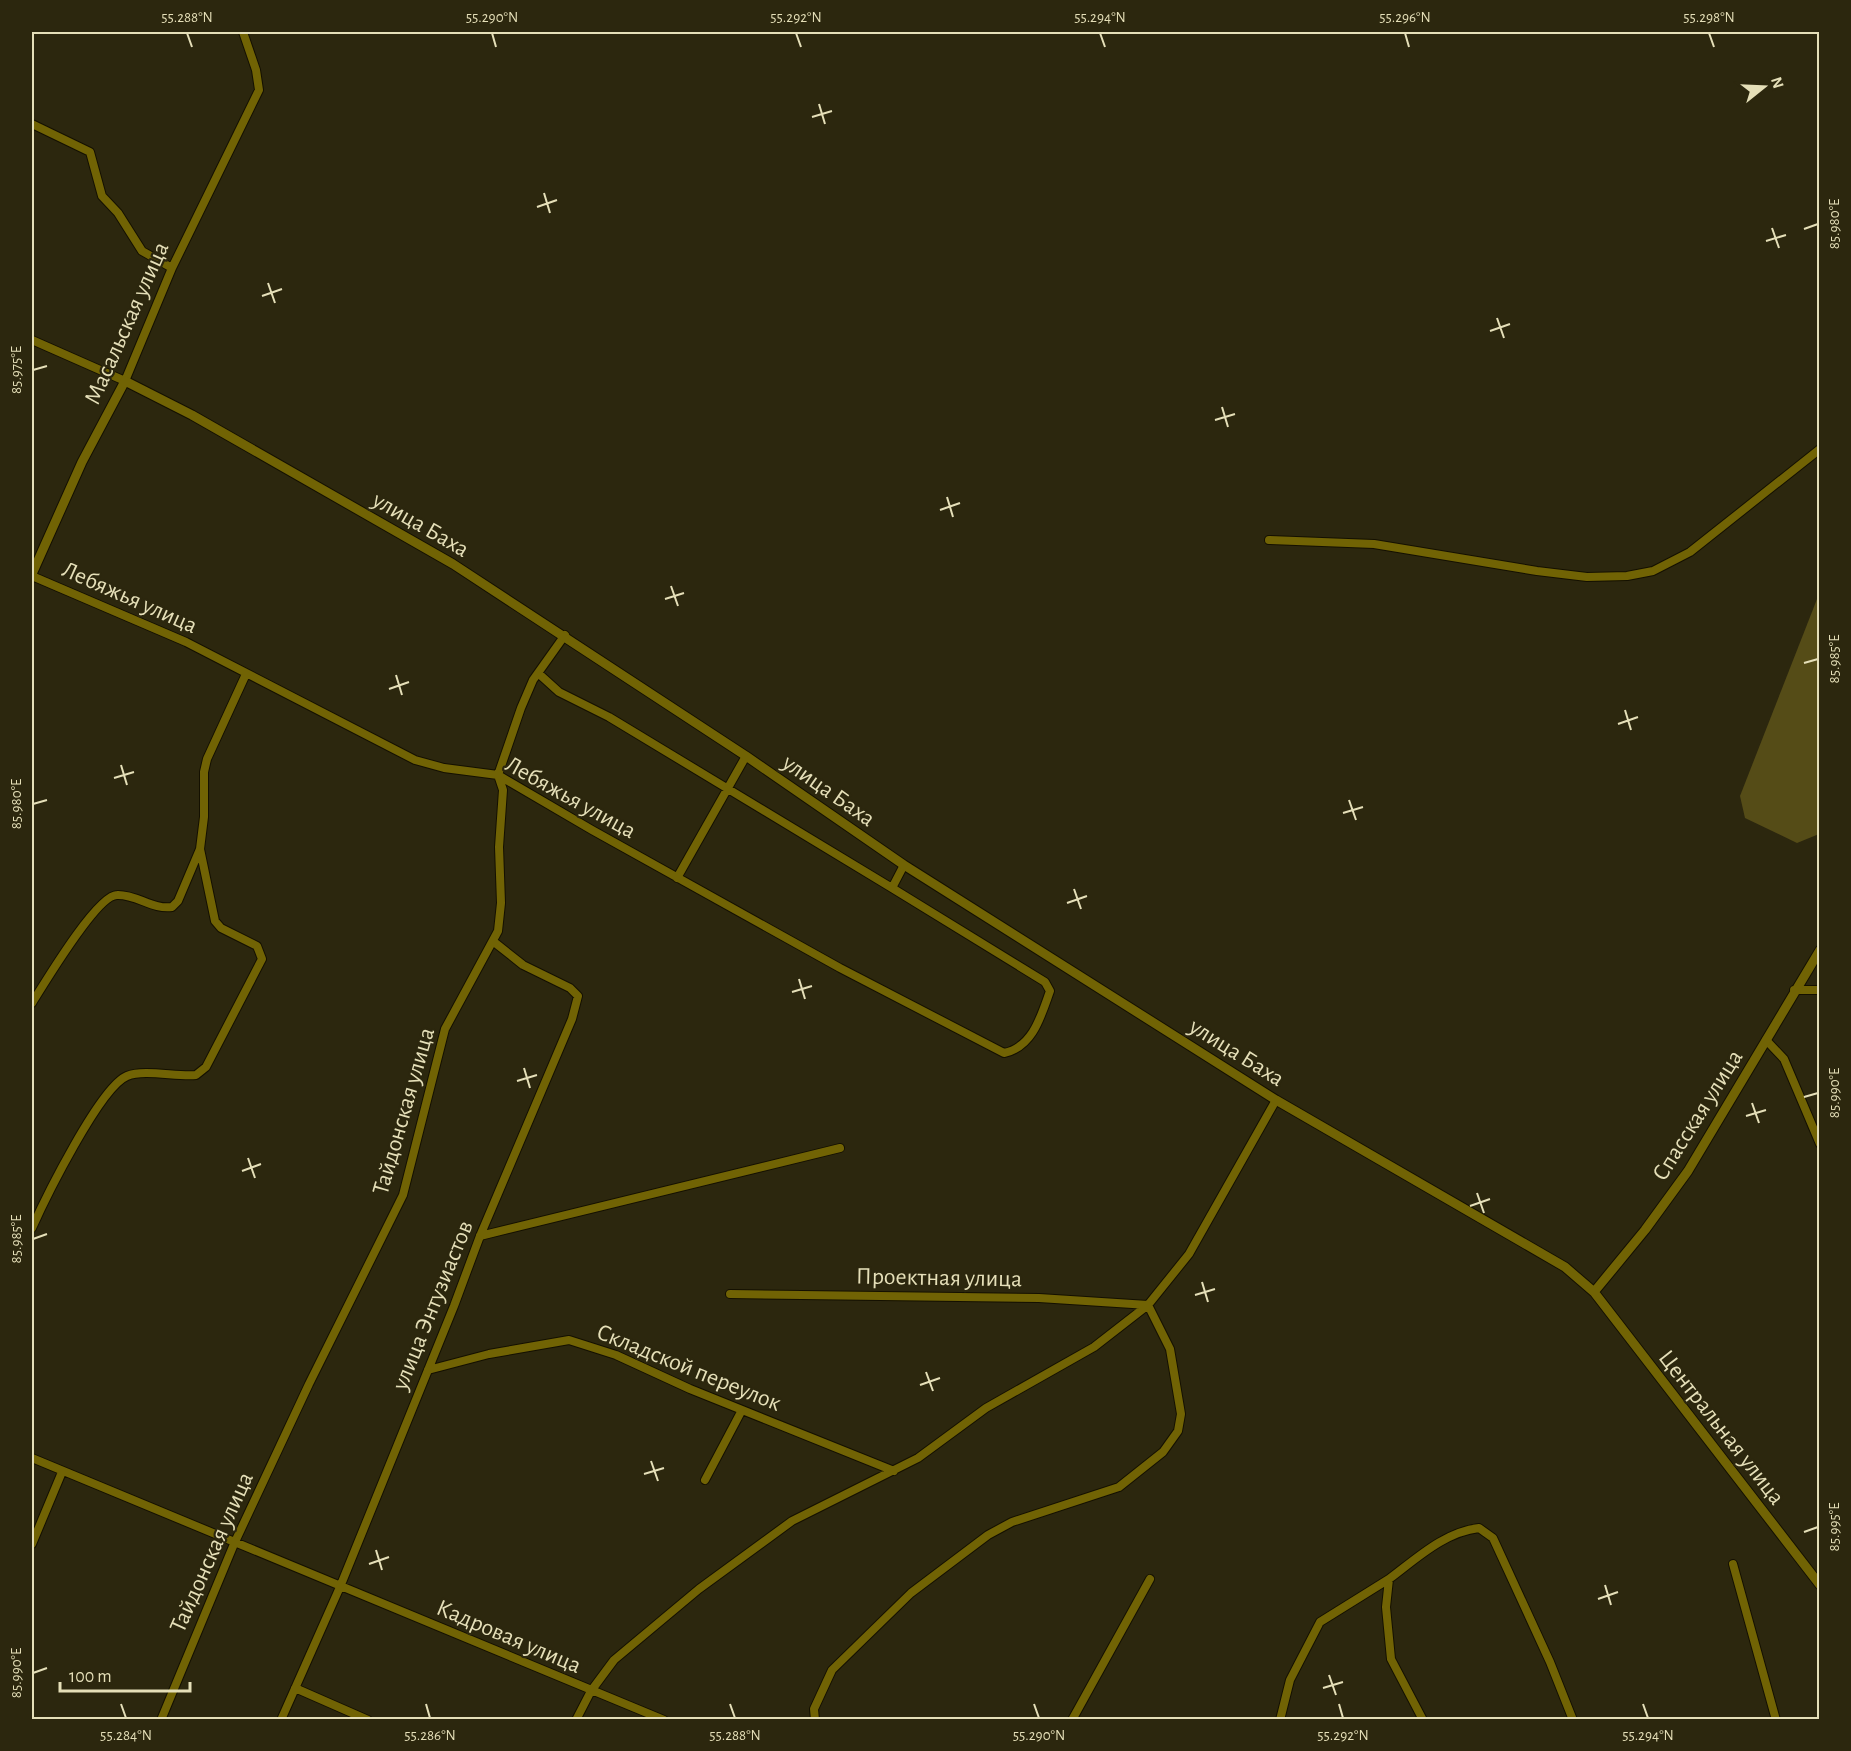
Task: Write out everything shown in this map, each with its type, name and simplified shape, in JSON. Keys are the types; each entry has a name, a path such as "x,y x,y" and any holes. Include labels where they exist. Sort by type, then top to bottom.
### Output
{"street":[{"name":"Масальская улица","path":"32,575 82,462 125,381 172,268 259,90 256,70 243,32"},
{"path":"32,124 90,152 102,196 118,213 142,251 172,268"},
{"name":"улица Баха","path":"32,340 125,381 192,415 453,564 565,635 746,756 904,866 1276,1100 1565,1266 1593,1292"},
{"path":"1269,540 1374,544 1537,571 1587,577 1626,576 1653,570 1690,552 1820,449"},
{"name":"Лебяжья улица","path":"32,575 175,637 415,760 444,768 498,775 840,968 1004,1053 1017,1050 1032,1033 1050,991 1045,982 892,888"},
{"name":"Тайдонская улица","path":"160,1719 234,1544 309,1384 403,1196 446,1029 459,1001 494,942 501,903 499,847 503,790 498,775 521,708 538,673 565,635"},
{"path":"538,673 559,692 609,717 727,791 892,888 904,866"},
{"path":"32,1228 86,1122 121,1080 135,1075 196,1075 206,1067 262,958 257,946 221,928 214,921 200,849 207,759 246,674"},
{"path":"677,878 746,756"},
{"path":"32,1003 85,924 106,899 121,895 163,907 172,907 178,901 200,849"},
{"name":"улица Энтузиастов","path":"281,1719 340,1587 480,1236 572,1019 578,996 570,988 523,965 494,942"},
{"name":"Спасская улица","path":"1593,1292 1645,1230 1688,1171 1794,990 1820,950"},
{"path":"1794,990 1820,990"},
{"path":"1766,1040 1784,1059 1820,1144"},
{"path":"576,1719 591,1691 614,1660 699,1589 792,1521 918,1458 986,1408 1094,1347 1148,1305 1190,1254 1276,1100"},
{"path":"480,1236 840,1148"},
{"name":"Центральная улица","path":"1593,1292 1820,1586"},
{"name":"Проектная улица","path":"730,1294 1039,1298 1148,1305"},
{"path":"815,1719 814,1709 832,1670 911,1593 988,1535 1012,1522 1119,1487 1163,1452 1178,1431 1181,1414 1170,1349 1148,1305"},
{"name":"Складской переулок","path":"428,1370 489,1354 569,1340 616,1355 742,1410 894,1471"},
{"path":"705,1480 742,1410"},
{"name":"Кадровая улица","path":"32,1458 234,1544 664,1719"},
{"path":"32,1544 62,1472"},
{"path":"1280,1719 1290,1680 1320,1622 1389,1579 1436,1544 1455,1534 1479,1528 1487,1532 1550,1662 1573,1719"},
{"path":"1733,1564 1776,1719"},
{"path":"1072,1719 1149,1579"},
{"path":"1389,1579 1386,1607 1391,1659 1423,1719"},
{"path":"295,1688 368,1719"}],"shaded area":[{"path":"1819,594 1819,834 1797,843 1745,818 1740,796"}]}
